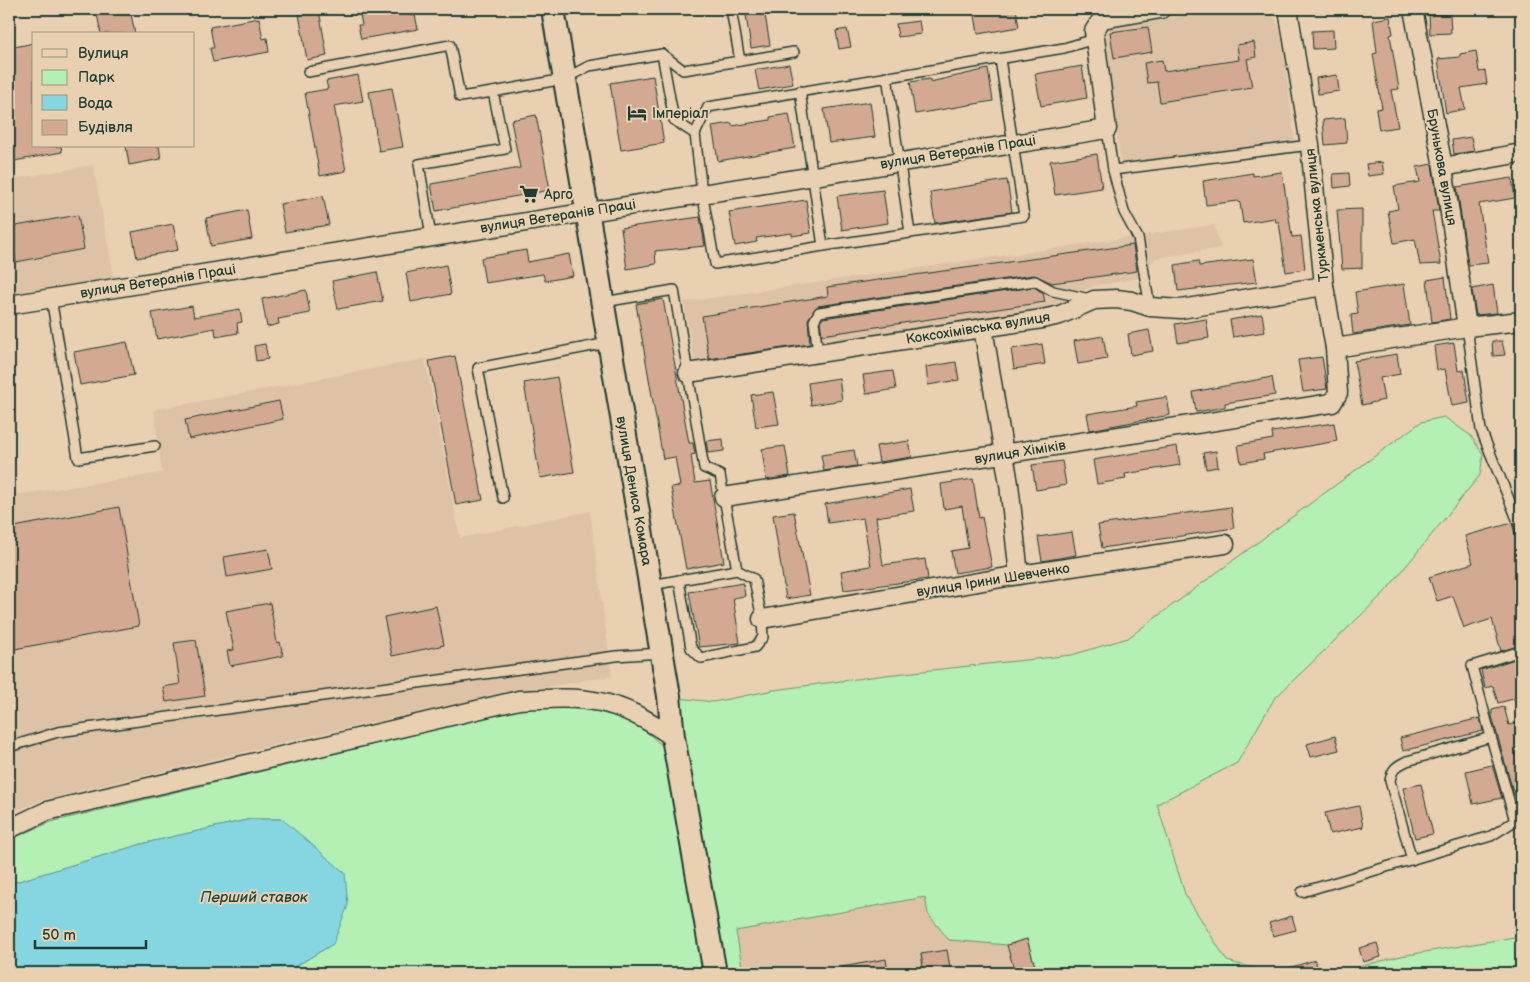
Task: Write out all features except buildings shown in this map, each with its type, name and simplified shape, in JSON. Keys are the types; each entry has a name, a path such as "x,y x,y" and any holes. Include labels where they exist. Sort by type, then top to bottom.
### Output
{"street":[{"name":"вулиця Дениса Комара","path":"553,9 662,653 673,738 715,973"},
{"path":"1107,129 1094,31 1102,19 1161,9"},
{"name":"Туркменська вулиця","path":"1288,9 1310,145 1324,286 1335,348 1338,394 1332,403 1315,405"},
{"name":"Брунькова вулиця","path":"1413,9 1443,167 1467,327"},
{"name":"вулиця Ветеранів Праці","path":"9,305 702,192 1107,129"},
{"path":"1443,167 1521,153"},
{"name":"Коксохімівська вулиця","path":"688,373 1060,315 1094,300 1132,300 1150,307 1181,309 1324,286"},
{"path":"1335,348 1467,327 1521,321"},
{"path":"983,328 1004,454 1019,575"},
{"name":"вулиця Хіміків","path":"724,497 1315,405"},
{"name":"вулиця Ірини Шевченко","path":"762,619 1019,575 1225,544"},
{"path":"9,829 46,811 519,700 564,698 594,700 615,705 644,718 673,738"}],"lane":[{"path":"732,9 740,61"},
{"path":"1000,59 1024,216 715,264 702,192 695,134 708,107 1064,48 1094,39"},
{"path":"308,72 450,44 460,97 564,79 589,66 662,54 682,70 794,52"},
{"path":"662,54 674,120 695,134"},
{"path":"887,76 910,233"},
{"path":"800,91 822,246"},
{"path":"432,236 418,164 505,149 493,92"},
{"path":"1107,129 1113,170 1124,212 1138,238 1150,307"},
{"path":"1113,170 1310,145"},
{"path":"818,352 814,321 819,312 1035,280 1052,291 1094,300"},
{"path":"602,302 674,290 704,468 720,475 737,570"},
{"path":"51,298 78,458 155,446"},
{"path":"1467,327 1481,430 1521,529"},
{"path":"503,498 478,368 609,343"},
{"path":"650,585 679,580 737,570 754,579 762,619 763,637 755,647 701,658 691,648 679,580"},
{"path":"1302,892 1491,836 1518,819 1491,737 1472,666 1521,651"},
{"path":"9,747 58,732 160,717 607,657 662,653"},
{"path":"1412,860 1390,781 1391,773 1396,766 1407,761 1491,737"}],"shaded area":[{"path":"1228,9 1265,9 1271,12 1278,24 1282,41 1295,142 1121,164 1102,28"},
{"path":"93,165 116,288 9,305 9,180"},
{"path":"1214,225 1221,248 1156,258 1141,278 1093,286 1041,314 696,368 684,302"},
{"path":"425,359 460,538 590,511 612,676 497,695 306,737 42,800 9,814 9,496 162,473 154,410"},
{"path":"918,862 1007,945 1027,939 1037,973 743,973 727,890"}],"green space":[{"path":"1444,417 1470,435 1483,454 1480,475 1385,592 1274,699 1237,763 1157,804 1185,894 1227,961 1273,973 1037,973 1027,939 1007,945 949,940 928,914 925,897 736,931 743,973 724,973 678,698 713,702 774,690 886,675 1072,655 1128,638 1421,422"},
{"path":"562,707 592,711 621,718 642,729 664,747 705,973 284,973 333,944 282,819 251,819 145,843 9,884 9,840 51,822 520,709"},
{"path":"1521,936 1521,973 1335,973 1401,956"}],"water":[{"name":"Перший ставок","path":"251,819 282,819 345,873 348,905 333,944 284,973 9,973 9,884 145,843"}],"place":[{"name":"Імперіал","path":"637,113"},
{"name":"Арго","path":"529,194"}]}
